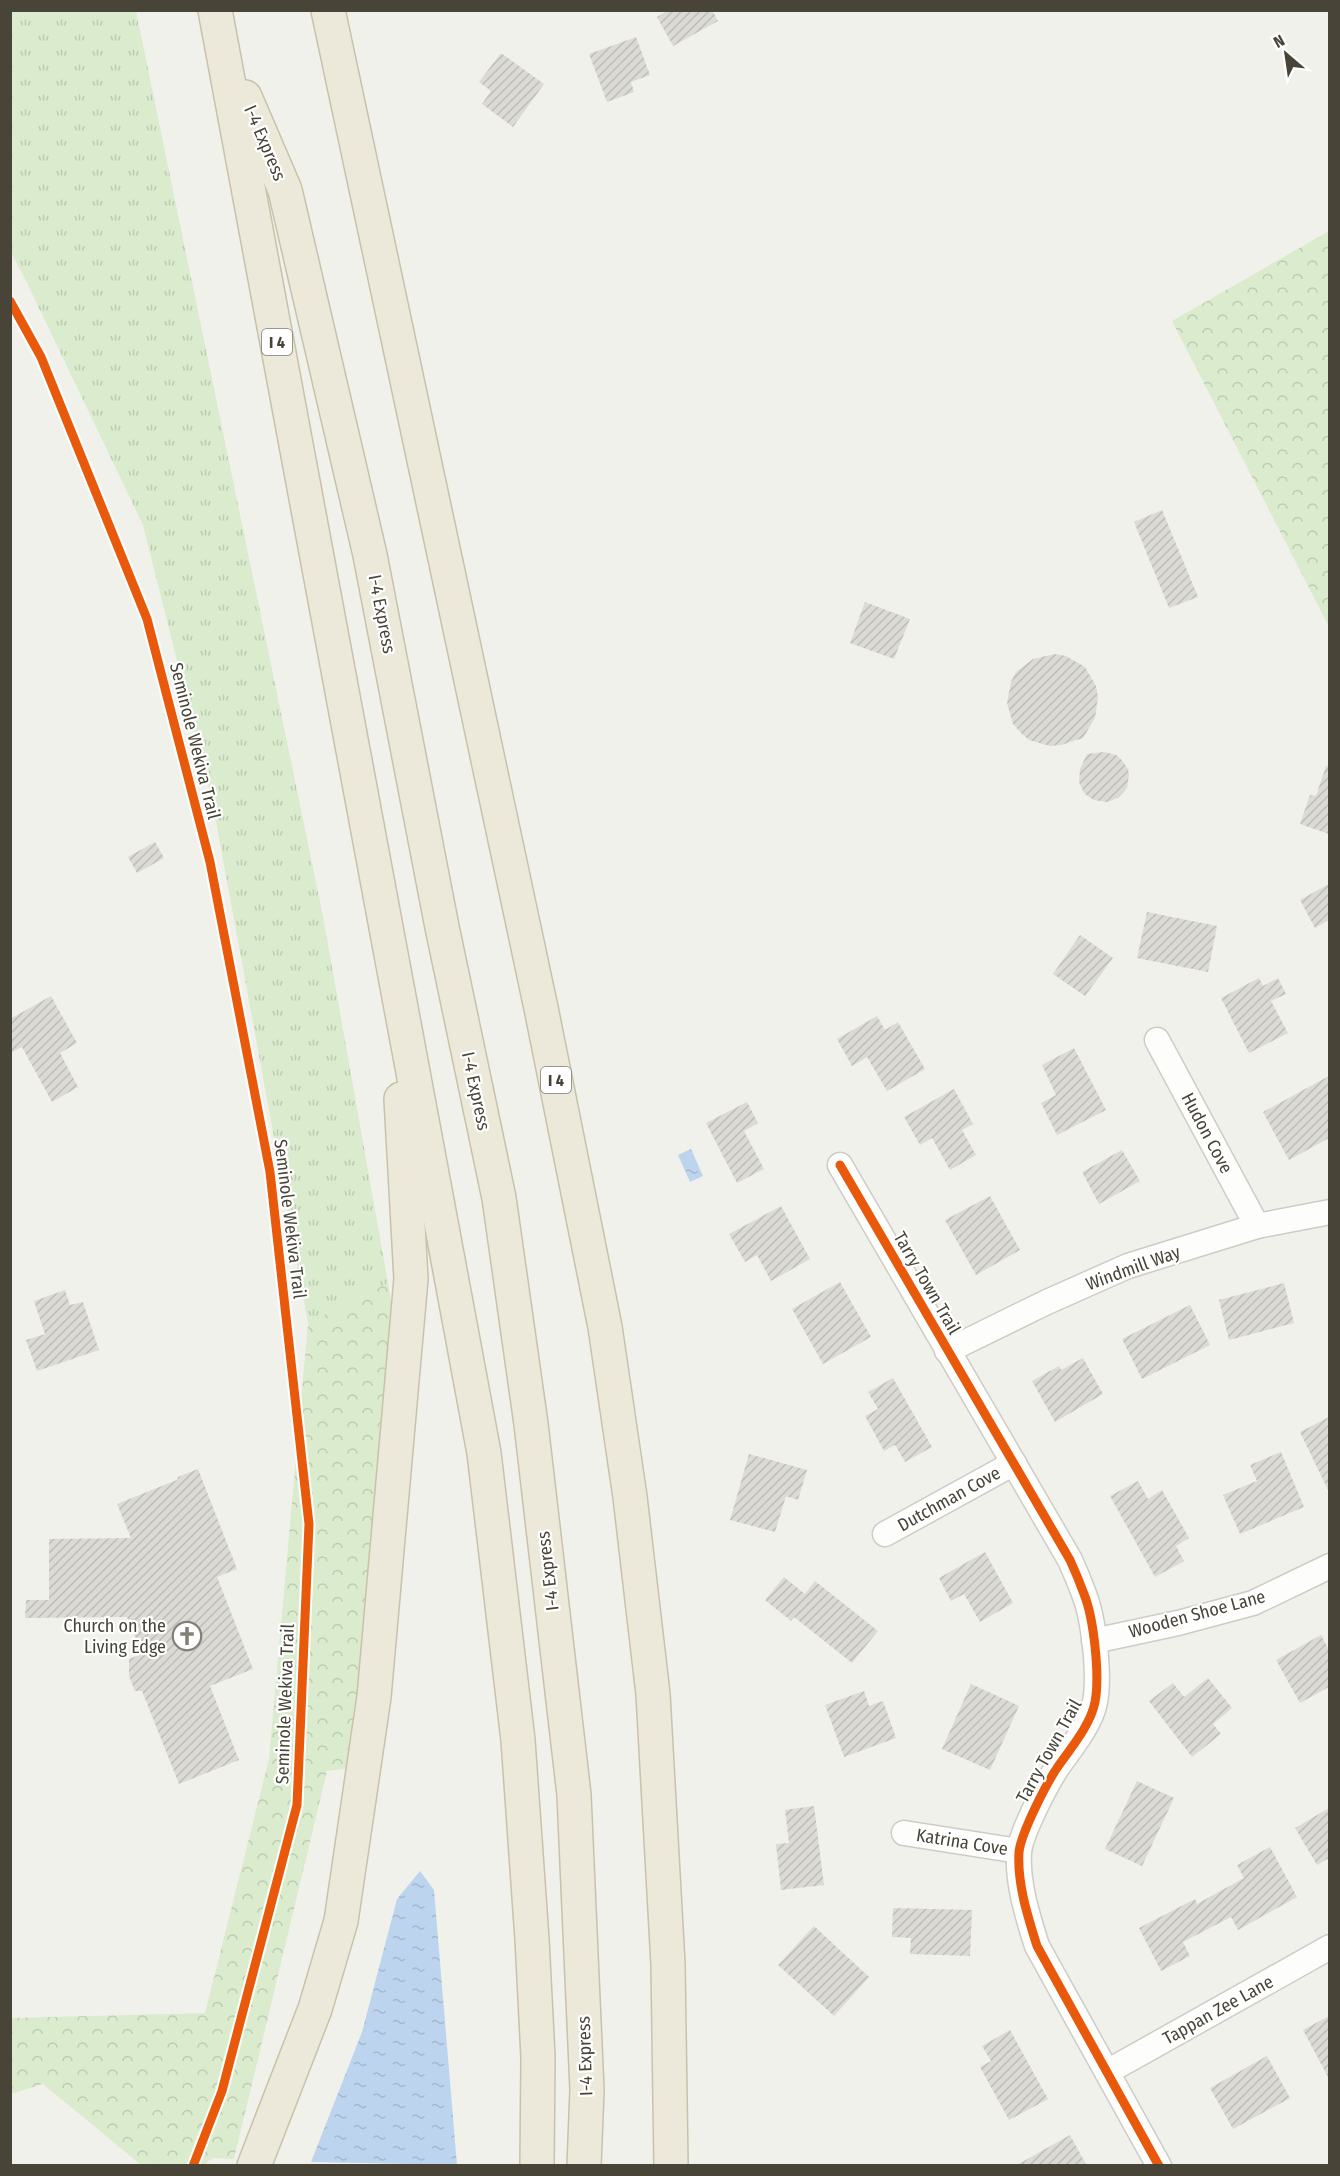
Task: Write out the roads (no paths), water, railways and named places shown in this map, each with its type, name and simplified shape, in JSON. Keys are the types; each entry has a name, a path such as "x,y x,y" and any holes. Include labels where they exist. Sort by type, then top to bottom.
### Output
{"highway":[{"name":"I 4","path":"215,10 484,1453 519,1752 537,2045 537,2166"},
{"name":"I 4","path":"328,10 541,1008 605,1327 630,1497 653,1694 668,1964 671,2166"},
{"name":"I-4 Express","path":"221,43 285,190 370,555 442,927 499,1198 531,1424 574,1795 586,2090 584,2166"},
{"path":"254,2166 315,2008 341,1921 374,1697 411,1279 399,1073 357,852 361,786"}],"street":[{"name":"Hudon Cove","path":"1157,1040 1257,1226"},
{"name":"Tarry Town Trail","path":"840,1165 1070,1560 1085,1596 1094,1641 1095,1704 1079,1737 1056,1769 1034,1812 1019,1851 1022,1888 1027,1916 1037,1946 1160,2166"},
{"name":"Windmill Way","path":"947,1351 1047,1302 1128,1266 1257,1226 1329,1212"},
{"name":"Dutchman Cove","path":"885,1534 1014,1463"},
{"name":"Wooden Shoe Lane","path":"1094,1641 1178,1623 1253,1603 1329,1566"},
{"name":"Katrina Cove","path":"904,1833 1019,1851"},
{"name":"Tappan Zee Lane","path":"1107,2072 1329,1947"}],"water":[{"path":"691,1149 703,1176 690,1182 678,1155"},
{"path":"420,1871 434,1890 457,2165 311,2162 362,2032 397,1899"}],"place":[{"name":"Church on the Living Edge","path":"187,1636"}]}
